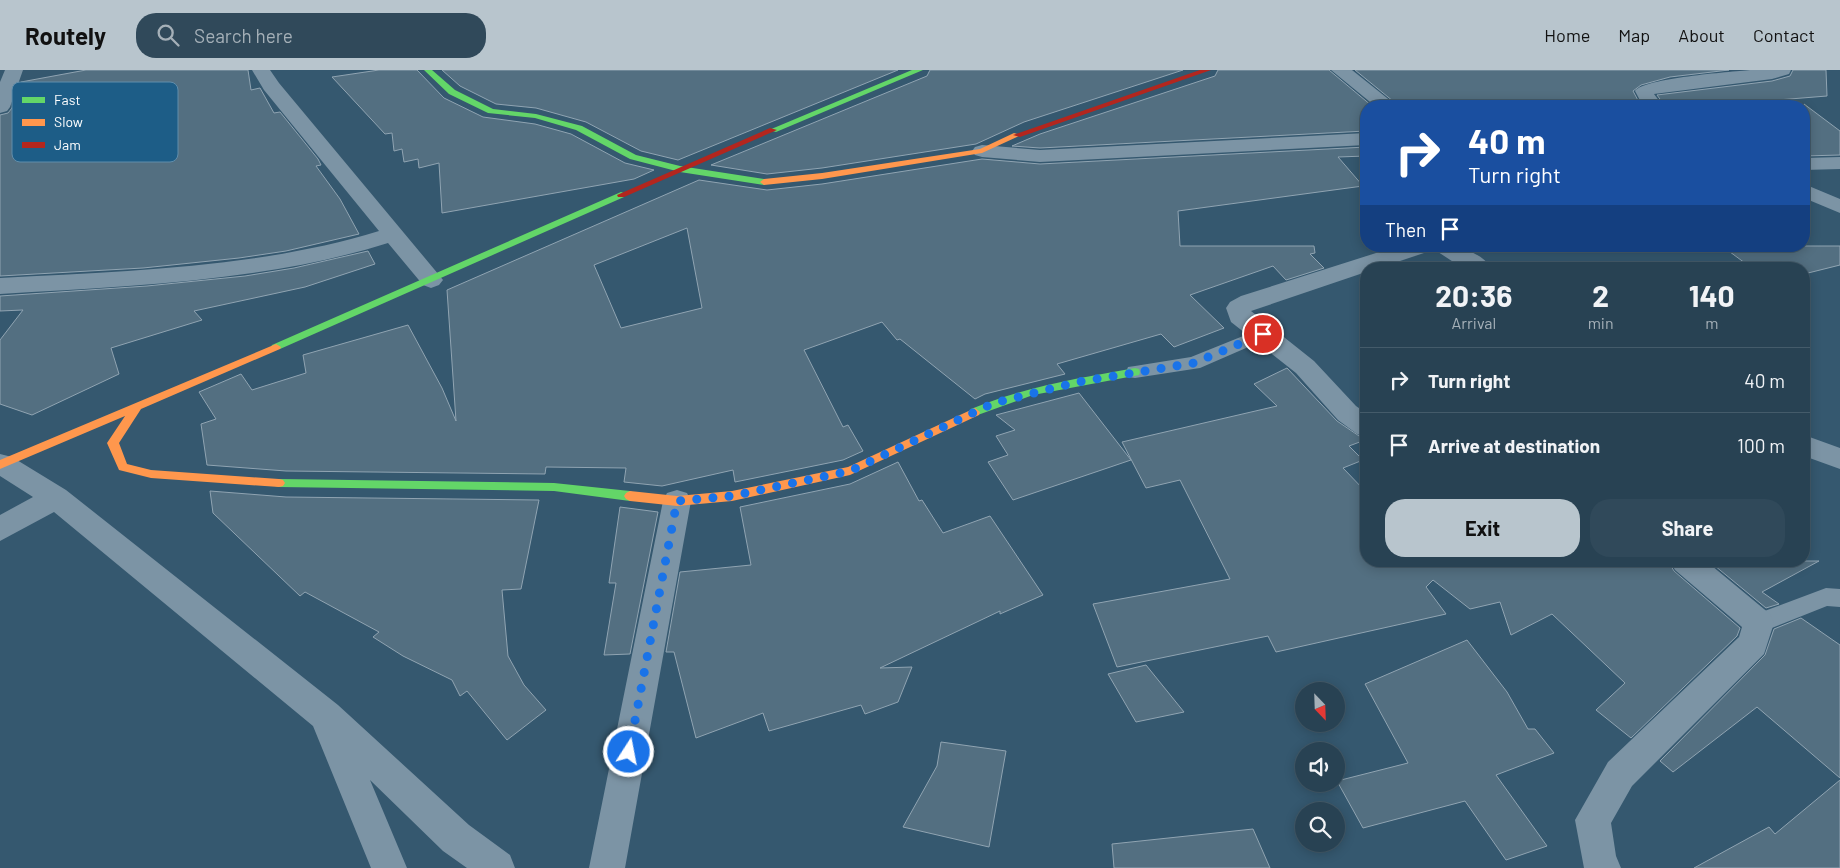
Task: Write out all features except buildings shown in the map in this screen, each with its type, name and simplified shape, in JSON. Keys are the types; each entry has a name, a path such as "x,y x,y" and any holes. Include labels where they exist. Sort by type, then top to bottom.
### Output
{"street":[{"path":"0,107 14,70"},
{"path":"261,70 271,86 431,280"},
{"path":"428,70 452,92 491,111 536,116 579,128 633,157 680,169 767,182 822,176 982,151 1040,156 1360,139"},
{"path":"1,464 431,280 680,169 919,70"},
{"path":"982,151 1032,128 1207,70"},
{"path":"1340,70 1379,100"},
{"path":"1648,100 1644,91 1654,87 1772,73 1782,70"},
{"path":"1810,164 1840,163"},
{"path":"1810,193 1840,207"},
{"path":"0,286 124,279 297,260 335,252 393,234"},
{"path":"1373,262 1404,252"},
{"path":"1452,252 1469,262"},
{"path":"1360,266 1250,302 1238,308 1240,316 1305,367 1347,413 1360,422"},
{"path":"137,407 113,443 123,467 151,474 286,484 554,487 677,501 732,496 850,471 994,403 1078,382 1136,372"},
{"path":"1810,448 1840,459"},
{"path":"1,464 56,498 326,716 456,838 497,868"},
{"path":"0,529 56,498"},
{"path":"607,868 677,501"},
{"path":"1604,868 1599,861 1593,820 1620,774 1754,644 1759,623 1692,567"},
{"path":"326,716 389,868"}],"lane":[{"path":"1136,372 1194,363 1263,334"},
{"path":"1759,623 1826,597 1840,598"}],"traffic: fast":[{"path":"428,70 452,92 491,111 536,116 579,128 633,157 680,169 764,182"},
{"path":"773,130 919,70"},
{"path":"276,347 621,195"},
{"path":"975,412 1013,397 1135,372"},
{"path":"279,483 554,487 630,496"}],"traffic: slow":[{"path":"764,182 822,176 982,151 1017,135"},
{"path":"0,465 276,347"},
{"path":"137,407 113,443 123,467 151,474 279,483"},
{"path":"630,496 677,501 732,496 850,471 975,412"}],"traffic: jam":[{"path":"1017,135 1207,70"},
{"path":"621,195 773,130"}],"route":[{"path":"629,752 677,501 732,496 850,471 994,403 1078,382 1194,363 1263,334"}]}
